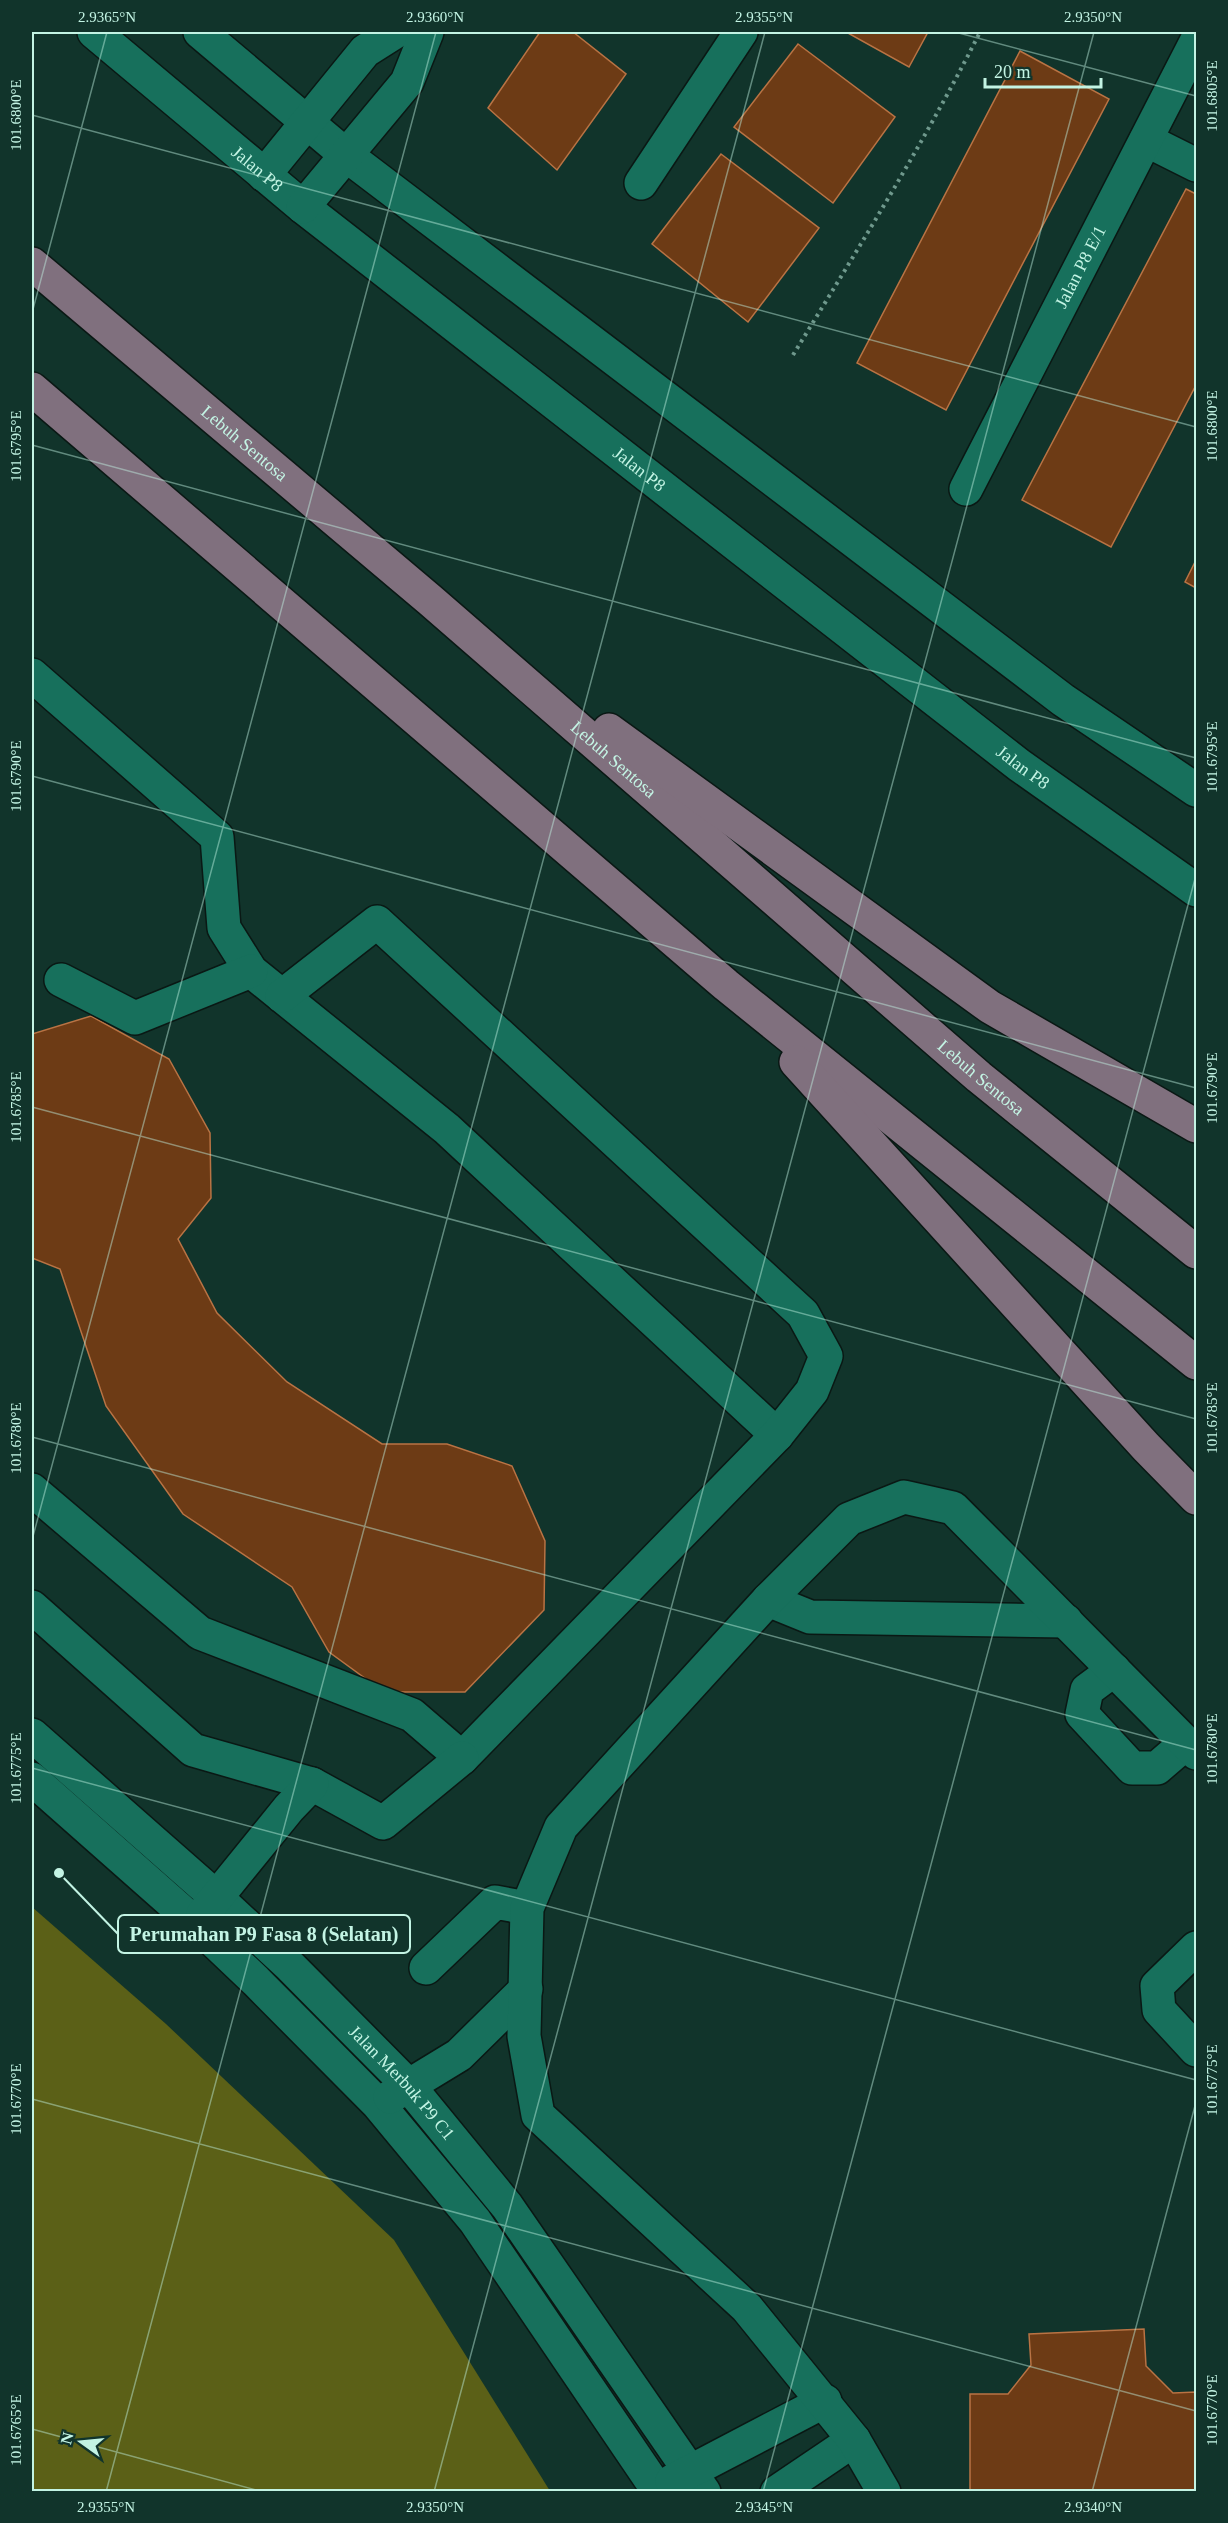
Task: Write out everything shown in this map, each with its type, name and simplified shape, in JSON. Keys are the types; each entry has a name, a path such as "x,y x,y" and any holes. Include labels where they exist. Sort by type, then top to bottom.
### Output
{"main road":[{"name":"Lebuh Sentosa","path":"32,264 430,600 979,1077 1197,1252"},
{"path":"32,389 726,985 1197,1364"},
{"path":"430,600 990,1007 1197,1126"},
{"path":"726,985 1146,1447 1197,1497"}],"street":[{"name":"Jalan P8","path":"94,32 303,207 1019,765 1197,890"},
{"path":"200,32 346,155 1054,693 1197,790"},
{"path":"264,175 365,51 395,32"},
{"path":"303,207 407,82 427,32"},
{"path":"640,183 741,32"},
{"name":"Jalan P8 E/1","path":"966,489 1197,42"},
{"path":"1146,140 1197,165"},
{"path":"32,675 217,837 225,928 250,971 447,1129 777,1435"},
{"path":"32,1607 192,1750 312,1784 383,1823 462,1758 777,1435 812,1391 826,1356 803,1314 377,922 282,996"},
{"path":"61,980 135,1018 250,971"},
{"path":"32,1490 200,1633 412,1714 462,1758"},
{"path":"884,2492 854,2440 825,2401 747,2308 538,2115 524,2036 527,1908 561,1827 768,1600 849,1519 904,1497 953,1508 1066,1621 1191,1748 1156,1768 1132,1768 1082,1714 1087,1690 1114,1670"},
{"path":"768,1600 810,1617 1066,1621"},
{"name":"Jalan Merbuk P9 C1","path":"32,1735 216,1897 289,1965 408,2085 507,2206 697,2481"},
{"name":"Jalan Merbuk P9 C1","path":"32,1779 195,1923 378,2104 475,2221 658,2490"},
{"path":"195,1923 289,1808 312,1784"},
{"path":"426,1968 495,1902 527,1908"},
{"path":"1197,1948 1157,1986 1159,2010 1197,2050"},
{"path":"378,2104 459,2055 526,1989"},
{"path":"658,2490 697,2481 825,2401"},
{"path":"777,2492 854,2440"}],"path":[{"path":"792,355 877,218 953,85 980,32"}],"green space":[{"path":"32,1907 166,2024 394,2240 550,2491 32,2491"}],"building":[{"path":"540,32 573,32 626,74 557,170 488,108"},
{"path":"846,32 928,32 909,67"},
{"path":"798,44 895,117 833,203 734,127"},
{"path":"1020,51 1109,99 946,410 857,363"},
{"path":"721,154 819,228 748,322 652,244"},
{"path":"1186,189 1196,194 1196,385 1111,547 1022,500"},
{"path":"1196,560 1196,588 1185,582"},
{"path":"91,1016 169,1059 210,1133 211,1198 178,1239 217,1313 287,1382 382,1444 447,1444 512,1466 545,1541 544,1610 465,1692 384,1692 329,1652 292,1587 183,1514 106,1406 60,1269 32,1258 32,1034"},
{"path":"1144,2329 1146,2366 1173,2393 1196,2392 1196,2492 970,2492 970,2394 1008,2394 1031,2365 1029,2334"}],"place":[{"name":"Perumahan P9 Fasa 8 (Selatan)","path":"59,1873"}]}
